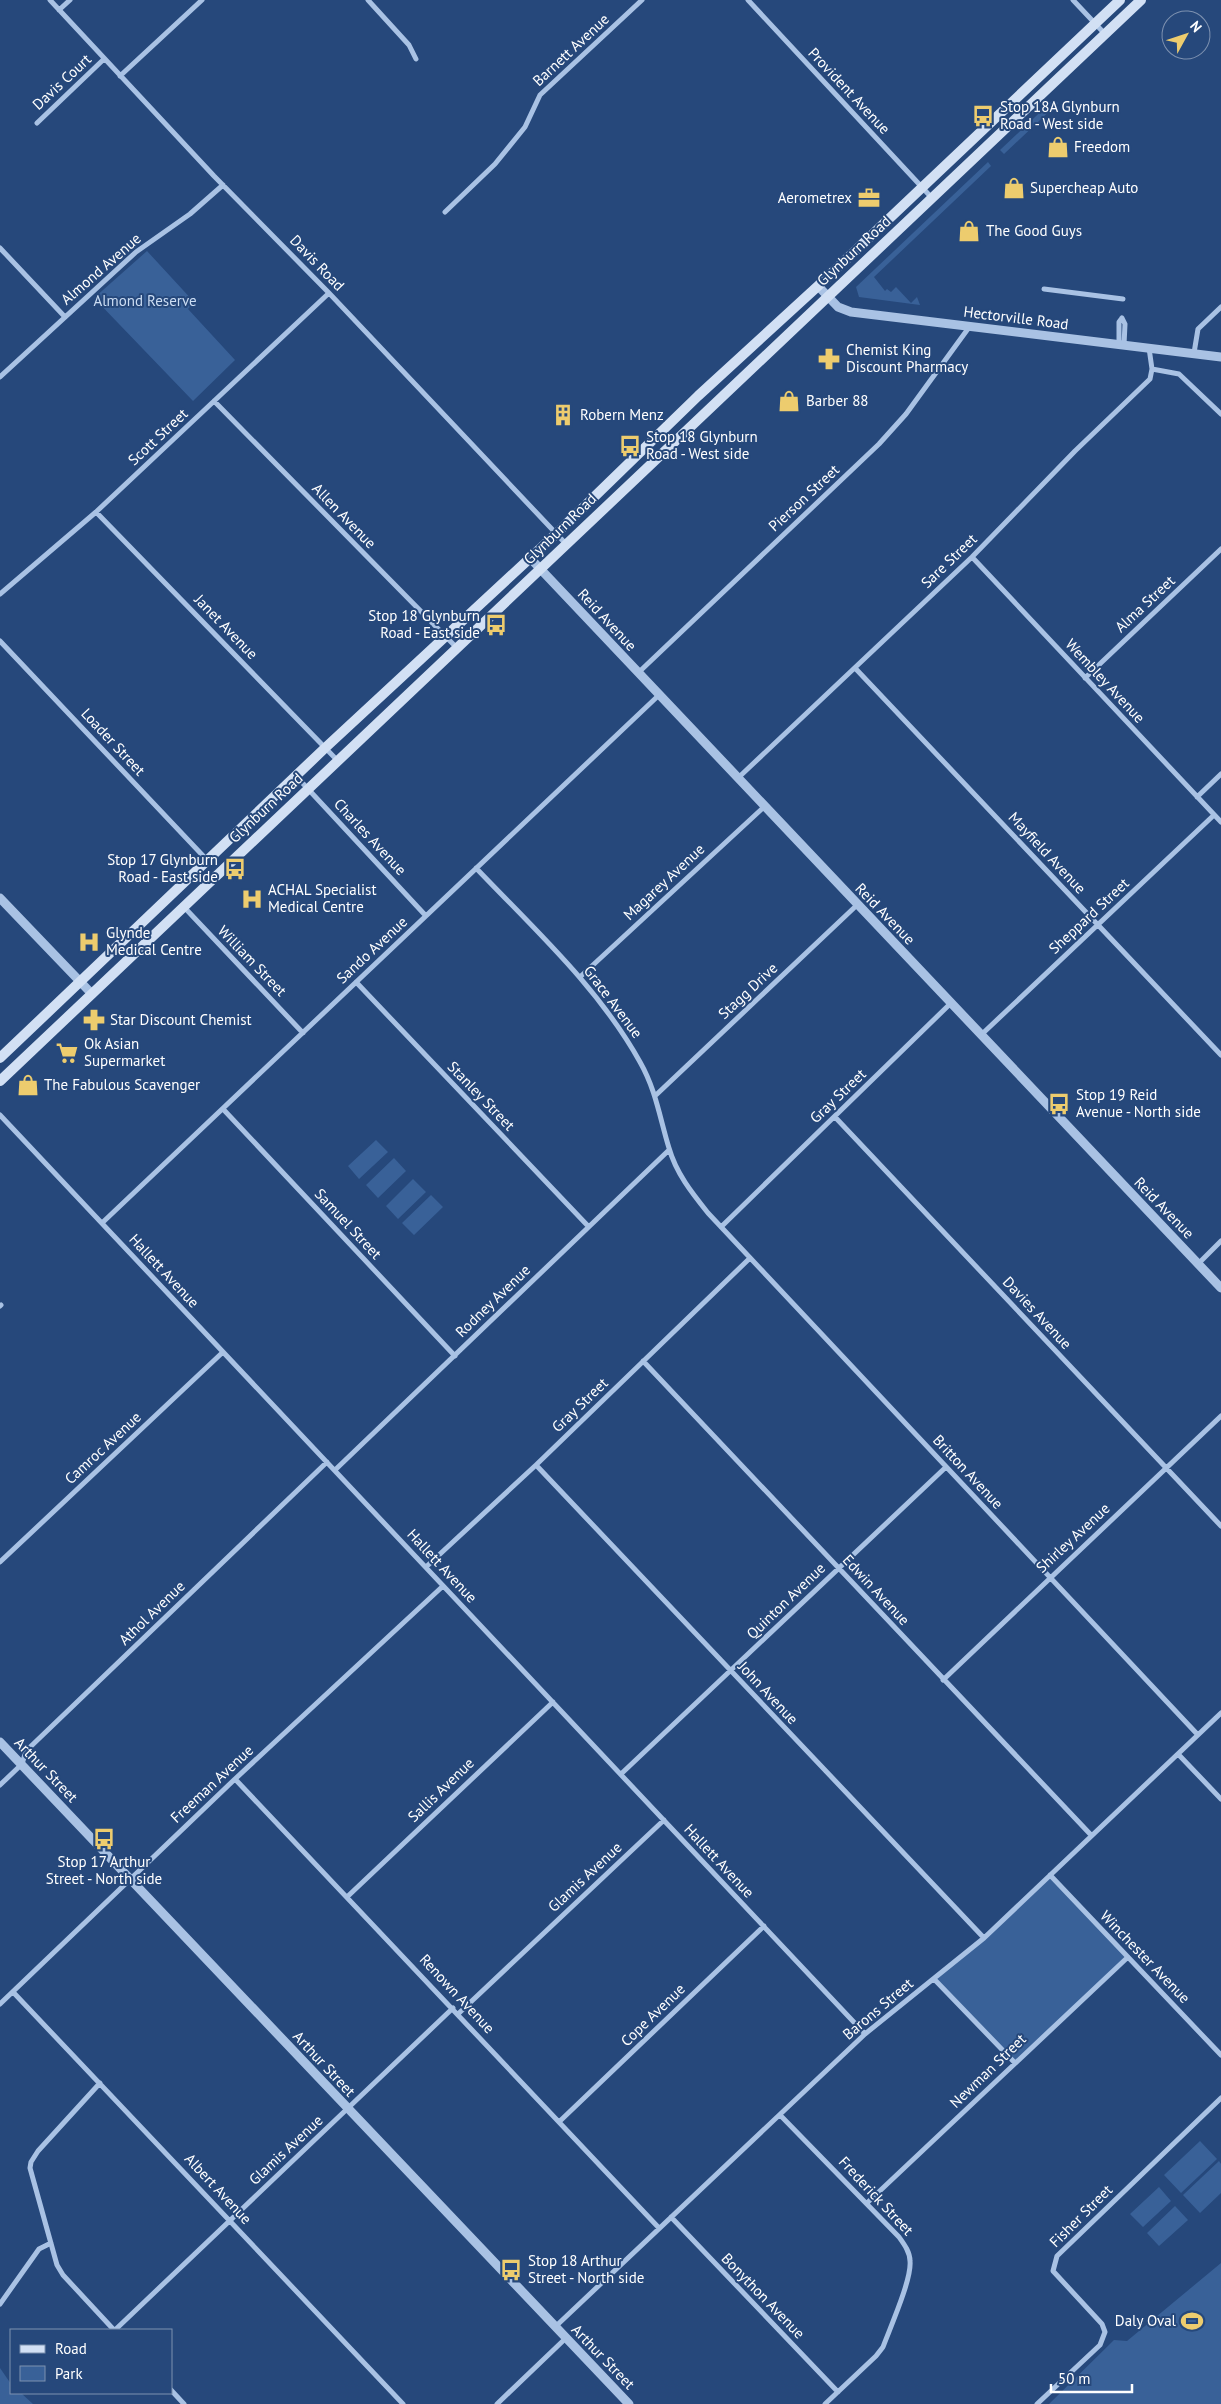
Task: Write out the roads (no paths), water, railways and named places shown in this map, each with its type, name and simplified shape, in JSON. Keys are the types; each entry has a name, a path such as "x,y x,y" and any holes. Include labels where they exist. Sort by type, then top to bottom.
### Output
{"main road":[{"name":"Glynburn Road","path":"0,1058 325,748 556,534 698,396 818,286 1120,0"},
{"name":"Glynburn Road","path":"0,1080 1141,0"}],"street":[{"name":"Davis Road","path":"50,0 223,185 328,292 566,544"},
{"path":"60,10 70,0"},
{"path":"120,76 202,0"},
{"path":"368,0 409,45 416,60"},
{"name":"Barnett Avenue","path":"445,212 496,164 525,128 540,94 642,0"},
{"name":"Provident Avenue","path":"748,0 932,198"},
{"path":"1073,0 1105,34"},
{"name":"Davis Court","path":"37,123 104,59"},
{"name":"Almond Avenue","path":"0,377 136,252 190,214 223,185"},
{"path":"0,248 65,317"},
{"name":"Hectorville Road","path":"818,286 838,307 851,312 1221,357"},
{"path":"1044,289 1123,299"},
{"name":"Scott Street","path":"0,594 96,512 328,292"},
{"path":"1194,353 1198,329 1221,307"},
{"name":"Pierson Street","path":"638,673 879,444 906,414 970,326"},
{"path":"1150,348 1152,369 1173,371 1192,384 1221,414"},
{"name":"Sare Street","path":"738,778 972,557 1075,451 1150,379 1152,369"},
{"name":"Allen Avenue","path":"214,401 457,648"},
{"name":"Janet Avenue","path":"96,512 337,760"},
{"name":"Alma Street","path":"1085,678 1221,549"},
{"name":"Wembley Avenue","path":"972,557 1221,822"},
{"name":"Reid Avenue","path":"530,558 1221,1288"},
{"name":"Loader Street","path":"0,641 207,860"},
{"name":"Mayfield Avenue","path":"855,668 1221,1055"},
{"name":"Sando Avenue","path":"102,1223 659,695"},
{"path":"1197,797 1221,774"},
{"name":"Charles Avenue","path":"296,776 426,916"},
{"name":"Magarey Avenue","path":"580,977 764,806"},
{"name":"Sheppard Street","path":"980,1035 1214,815"},
{"name":"Grace Avenue","path":"476,868 580,977 626,1037 656,1095 669,1150 680,1174 692,1194 721,1227"},
{"path":"0,898 92,994"},
{"name":"Stagg Drive","path":"656,1095 857,905"},
{"name":"William Street","path":"182,906 303,1033"},
{"name":"Stanley Street","path":"356,982 588,1226"},
{"name":"Gray Street","path":"721,1227 951,1003"},
{"name":"Samuel Street","path":"223,1109 455,1356"},
{"name":"Hallett Avenue","path":"0,1115 865,2034"},
{"name":"Davies Avenue","path":"835,1117 1221,1526"},
{"name":"Rodney Avenue","path":"335,1470 669,1150"},
{"name":"Britton Avenue","path":"721,1227 1198,1735"},
{"path":"1198,1264 1221,1241"},
{"name":"Gray Street","path":"426,1567 536,1465 750,1258"},
{"name":"Camroc Avenue","path":"0,1562 223,1352"},
{"name":"Edwin Avenue","path":"643,1361 1091,1835"},
{"name":"Shirley Avenue","path":"943,1680 1049,1577 1221,1416"},
{"name":"Athol Avenue","path":"0,1785 22,1764 26,1751 327,1462"},
{"name":"John Avenue","path":"536,1465 984,1938"},
{"name":"Quinton Avenue","path":"621,1774 946,1467"},
{"name":"Freeman Avenue","path":"0,2004 130,1878 443,1586"},
{"name":"Sallis Avenue","path":"347,1897 553,1702"},
{"name":"Barons Street","path":"555,2327 865,2034 984,1938 1221,1713"},
{"name":"Arthur Street","path":"0,1742 629,2404"},
{"path":"1178,1754 1221,1799"},
{"name":"Renown Avenue","path":"235,1779 659,2228"},
{"name":"Glamis Avenue","path":"458,2014 664,1820"},
{"name":"Winchester Avenue","path":"1050,1875 1221,2055"},
{"name":"Cope Avenue","path":"560,2121 764,1926"},
{"name":"Newman Street","path":"868,2203 1128,1957"},
{"path":"934,1979 1015,2063"},
{"name":"Albert Avenue","path":"13,1992 403,2404"},
{"name":"Glamis Avenue","path":"116,2329 453,2008"},
{"path":"100,2084 31,2162 31,2172 51,2243 63,2275 114,2329"},
{"name":"Fisher Street","path":"1037,2404 1100,2345 1105,2332 1102,2324 1053,2271 1057,2256 1221,2098"},
{"name":"Frederick Street","path":"780,2115 868,2203 907,2249 911,2268 883,2347 826,2404"},
{"name":"Bonython Avenue","path":"671,2217 838,2392"},
{"path":"0,2304 39,2249 51,2243"},
{"path":"497,2404 566,2338"},
{"path":"172,2391 184,2404"}],"place":[{"name":"Stop 18A Glynburn Road - West side","path":"983,116"},
{"name":"Freedom","path":"1058,147"},
{"name":"Supercheap Auto","path":"1014,188"},
{"name":"Aerometrex","path":"869,198"},
{"name":"The Good Guys","path":"969,231"},
{"name":"Chemist King Discount Pharmacy","path":"829,359"},
{"name":"Barber 88","path":"789,401"},
{"name":"Robern Menz","path":"563,415"},
{"name":"Stop 18 Glynburn Road - West side","path":"630,446"},
{"name":"Stop 18 Glynburn Road - East side","path":"496,625"},
{"name":"Stop 17 Glynburn Road - East side","path":"235,869"},
{"name":"ACHAL Specialist Medical Centre","path":"252,899"},
{"name":"Glynde Medical Centre","path":"89,942"},
{"name":"Star Discount Chemist","path":"94,1020"},
{"name":"Ok Asian Supermarket","path":"67,1053"},
{"name":"The Fabulous Scavenger","path":"28,1085"},
{"name":"Stop 19 Reid Avenue - North side","path":"1059,1104"},
{"name":"Stop 17 Arthur Street - North side","path":"104,1839"},
{"name":"Stop 18 Arthur Street - North side","path":"511,2270"},
{"name":"Daly Oval","path":"1192,2321"}],"park label":[{"name":"Almond Reserve","path":"145,301"}]}
